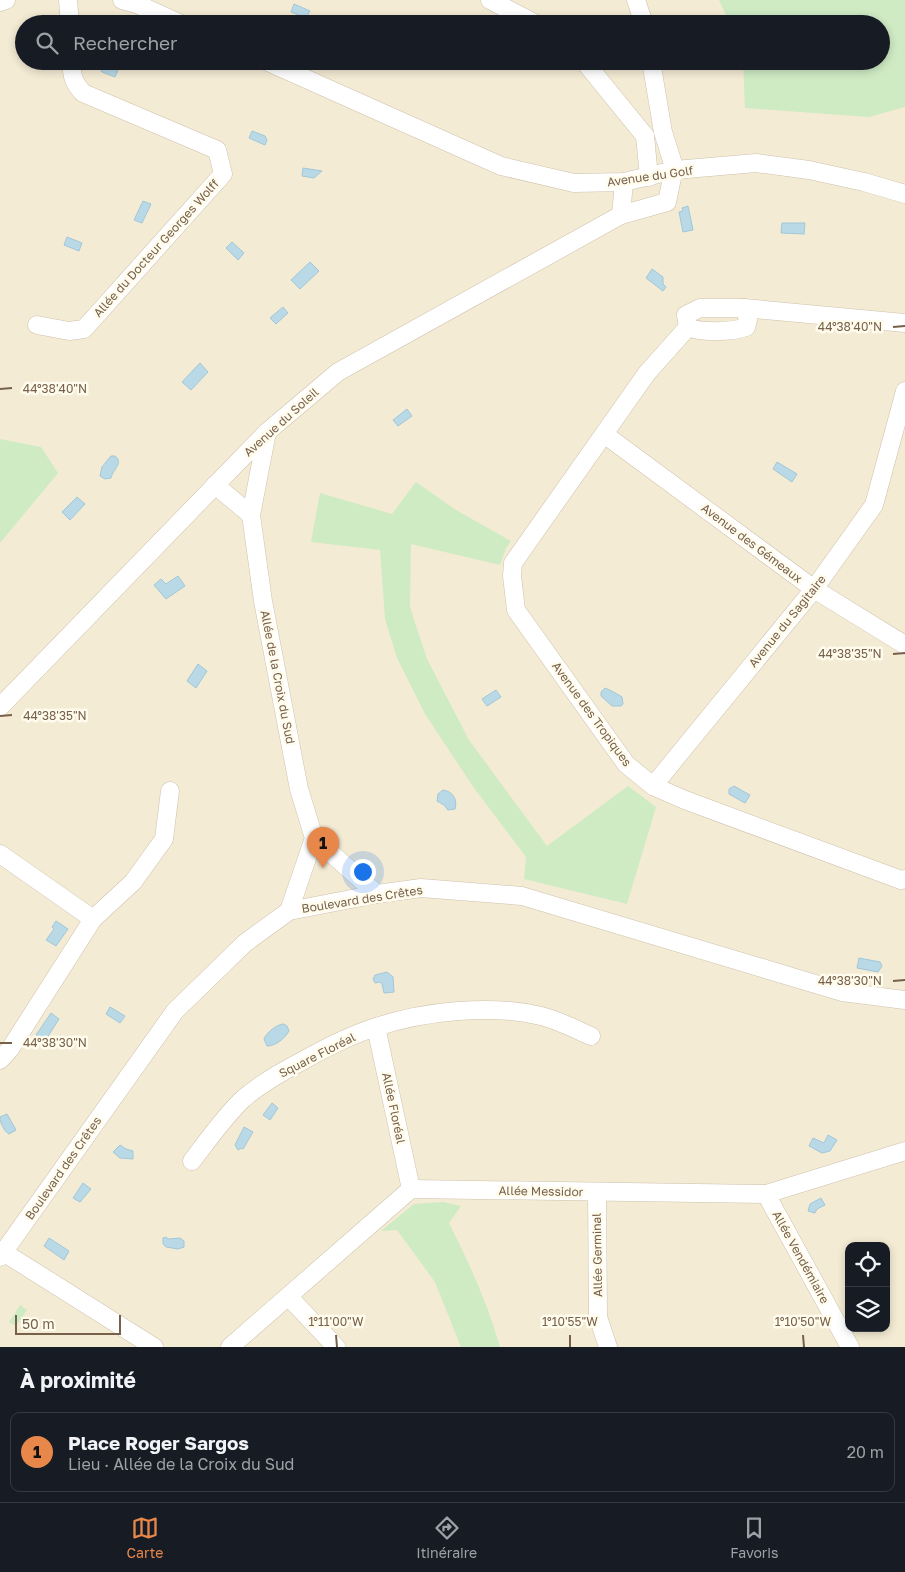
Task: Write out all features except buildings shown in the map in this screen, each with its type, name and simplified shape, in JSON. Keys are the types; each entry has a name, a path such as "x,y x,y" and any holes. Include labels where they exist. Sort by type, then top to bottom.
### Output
{"street":[{"path":"0,2 6,0"},
{"path":"68,0 69,15"},
{"path":"122,0 137,4 162,15"},
{"path":"490,0 519,15"},
{"path":"636,0 641,15"},
{"name":"Allée du Docteur Georges Wolff","path":"37,325 69,331 84,329 223,174 217,150 83,93 75,84 72,70"},
{"name":"Avenue du Golf","path":"286,70 501,166 574,183 624,182 675,170 756,163 809,170 864,182 905,194"},
{"path":"591,70 645,136 649,177"},
{"path":"653,70 663,132 675,170"},
{"path":"645,136 663,132"},
{"name":"Avenue du Soleil","path":"0,706 267,432 338,372 622,215 667,202 675,170"},
{"path":"622,215 624,182"},
{"name":"Avenue des Tropiques","path":"905,323 744,308 700,308 686,316 688,327 647,373 513,563 512,576 516,610 626,764 653,786 685,800 901,880 905,879"},
{"name":"Avenue du Sagitaire","path":"653,786 814,589 874,505 898,443 905,391"},
{"name":"Allée de la Croix du Sud","path":"267,432 251,515 263,601 297,779 314,838"},
{"name":"Avenue des Gémeaux","path":"604,434 814,589 905,645"},
{"path":"215,485 251,515"},
{"path":"0,1060 10,1049 93,919 133,882 164,840 170,790"},
{"path":"289,910 314,838 378,894"},
{"path":"0,854 93,919"},
{"name":"Boulevard des Crêtes","path":"1,1253 175,1011 245,943 289,910 421,888 522,896 842,992 905,1000"},
{"name":"Square Floréal","path":"192,1161 244,1098 290,1067 332,1045 376,1027 414,1017 467,1011 505,1010 543,1016 591,1036"},
{"name":"Allée Floréal","path":"376,1027 411,1189"},
{"name":"Allée Messidor","path":"411,1189 766,1194 905,1151"},
{"path":"230,1347 411,1189"},
{"name":"Allée Germinal","path":"597,1192 598,1317 608,1347"},
{"name":"Allée Vendémiaire","path":"766,1194 850,1347"},
{"path":"1,1253 154,1347"},
{"path":"289,1297 336,1347"}],"shaded area":[{"path":"0,0 905,0 905,1347 0,1347"}],"green space":[{"path":"719,0 905,0 905,107 869,117 745,108 743,70 890,70 890,15 726,15"},
{"path":"0,439 41,447 58,473 0,543"},
{"path":"416,482 456,510 511,541 506,548 500,565 411,544 410,607 427,659 469,740 547,846 628,786 656,807 627,904 524,879 526,857 474,788 425,714 397,658 385,619 380,550 311,542 320,493 392,514"},
{"path":"443,1202 461,1206 449,1223 478,1284 500,1347 461,1347 435,1282 397,1230 381,1231 414,1204"},
{"path":"20,1305 27,1310 16,1326 9,1322"}],"water":[{"path":"294,4 310,11 308,15 298,15 291,12"},
{"path":"101,70 118,70 115,77"},
{"path":"252,131 265,136 267,140 265,145 249,138"},
{"path":"303,168 322,171 314,178 302,176"},
{"path":"143,201 151,204 142,223 134,220"},
{"path":"688,206 693,230 683,232 679,212 683,211 682,208"},
{"path":"782,223 805,223 804,234 781,233"},
{"path":"67,237 82,243 79,251 64,245"},
{"path":"232,242 244,253 238,260 226,248"},
{"path":"310,262 319,271 300,289 291,280"},
{"path":"652,269 663,277 663,284 666,287 663,291 646,278"},
{"path":"283,307 288,313 276,324 270,318"},
{"path":"200,363 208,372 191,390 182,382"},
{"path":"407,409 412,416 398,426 393,420"},
{"path":"111,456 115,456 118,464 111,478 105,479 100,476 102,467"},
{"path":"777,462 797,474 792,482 773,469"},
{"path":"77,497 85,504 70,520 62,512"},
{"path":"178,576 185,586 166,599 154,585 161,579 166,584"},
{"path":"198,664 207,671 196,688 187,681"},
{"path":"605,688 622,697 623,704 621,706 612,706 601,696 601,692"},
{"path":"496,690 501,697 487,706 482,699"},
{"path":"734,786 750,795 745,803 729,794 729,789"},
{"path":"443,790 454,796 456,802 455,809 448,810 437,801 438,794"},
{"path":"56,921 68,929 56,946 46,940 54,929 52,927"},
{"path":"859,958 880,962 882,966 878,972 857,968"},
{"path":"387,972 393,977 394,992 384,993 382,984 380,982 375,983 373,979 375,975"},
{"path":"110,1007 125,1016 120,1023 106,1014"},
{"path":"51,1013 59,1019 45,1041 36,1035"},
{"path":"284,1024 289,1031 287,1034 277,1043 267,1046 264,1039 267,1034 275,1027"},
{"path":"272,1103 278,1108 270,1120 263,1115"},
{"path":"7,1114 16,1130 9,1134 4,1129 0,1119 0,1117"},
{"path":"244,1127 253,1132 243,1149 238,1150 235,1145"},
{"path":"828,1135 837,1140 830,1151 822,1153 809,1146 813,1138 824,1143"},
{"path":"120,1145 133,1151 133,1159 120,1158 113,1152"},
{"path":"83,1183 91,1189 80,1202 73,1198"},
{"path":"821,1198 825,1205 817,1209 815,1213 808,1211 810,1204"},
{"path":"166,1237 168,1239 180,1238 184,1241 184,1247 178,1249 166,1247 163,1244 163,1238"},
{"path":"49,1238 69,1251 64,1260 44,1246"}],"place":[{"name":"Place Roger Sargos","path":"323,868"}]}
